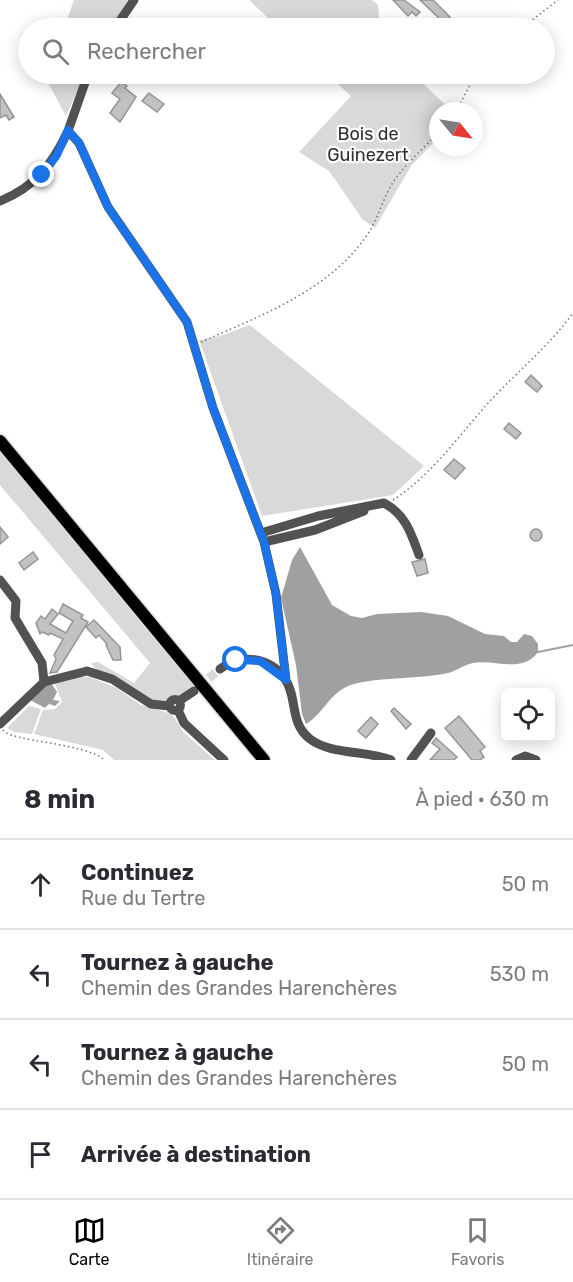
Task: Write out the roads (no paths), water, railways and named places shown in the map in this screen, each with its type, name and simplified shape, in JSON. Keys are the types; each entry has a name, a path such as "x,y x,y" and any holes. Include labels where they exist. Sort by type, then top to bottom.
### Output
{"main road":[{"path":"0,441 264,760"}],"street":[{"path":"122,18 134,0"},
{"path":"0,201 30,186 42,175 57,155 84,84"},
{"path":"68,130 79,143 108,207 182,312 213,408 262,538 276,594 286,680 298,724 308,738 323,745 391,760"},
{"path":"262,538 318,516 384,503 400,513 408,524 419,555"},
{"path":"0,580 16,601 15,618 42,663 44,682"},
{"path":"220,669 236,660 254,659 270,666 286,680"},
{"path":"0,724 44,682 78,673 99,674 112,679 152,704 176,706 194,690"},
{"path":"176,706 184,723 224,760"},
{"path":"411,760 431,733"},
{"path":"516,760 525,756 536,760"}],"waterway":[{"path":"538,652 573,645"}],"tunnel":[{"path":"198,687 220,669"}],"park label":[{"name":"Bois de Guinezert","path":"368,144"}]}
